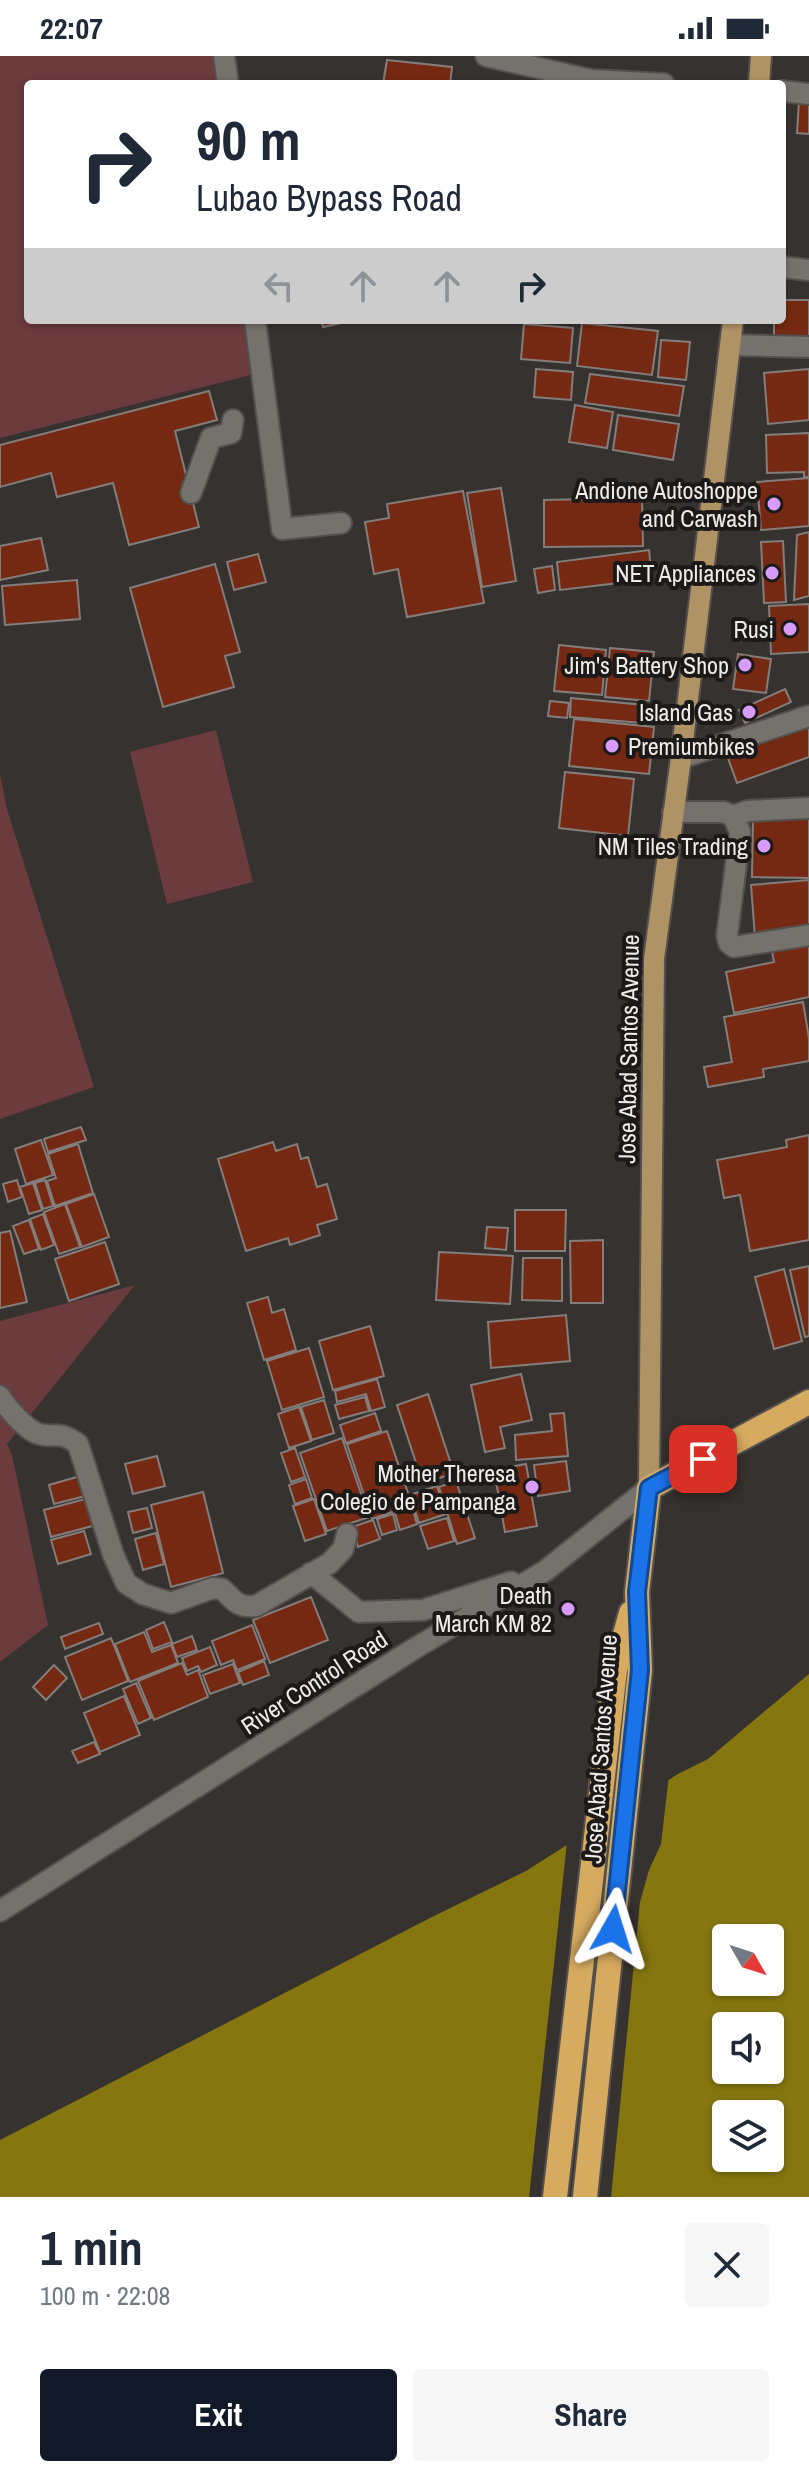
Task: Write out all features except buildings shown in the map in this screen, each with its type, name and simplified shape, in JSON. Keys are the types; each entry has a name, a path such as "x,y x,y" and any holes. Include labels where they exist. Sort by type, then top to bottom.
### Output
{"highway":[{"path":"649,1488 809,1402"},
{"name":"Jose Abad Santos Avenue","path":"585,2197 640,1670 637,1592 649,1488"},
{"name":"Jose Abad Santos Avenue","path":"555,2197 615,1670 637,1592"}],"main road":[{"path":"759,80 761,56"},
{"name":"Jose Abad Santos Avenue","path":"649,1488 654,959 733,324"}],"street":[{"path":"224,56 227,80"},
{"path":"486,56 591,80"},
{"path":"786,91 809,94"},
{"path":"786,267 809,270"},
{"path":"255,324 282,529 341,523"},
{"path":"731,345 809,347"},
{"path":"204,428 233,420 265,404"},
{"path":"191,493 211,438 231,433 233,420"},
{"path":"681,758 809,716"},
{"path":"673,812 724,812 733,816 748,811 809,808"},
{"path":"733,816 740,832 727,936 729,943 734,947 809,935"},
{"path":"0,1396 6,1406 37,1433 64,1434 78,1444 113,1554 126,1583 143,1594 171,1603 213,1588 222,1589 234,1603 245,1607 256,1606 330,1563 343,1549 347,1534"},
{"name":"River Control Road","path":"0,1911 417,1647 545,1571 649,1488"},
{"path":"311,1573 359,1612 423,1610 545,1571"}],"shaded area":[{"path":"0,56 215,56 218,80 24,80 24,324 248,324 254,374 0,438"},
{"path":"216,730 253,882 167,904 130,752"},
{"path":"0,774 7,809 94,1087 0,1119"},
{"path":"135,1285 7,1444 12,1455 48,1625 0,1662 0,1321"},
{"path":"809,1674 809,2197 0,2197 0,2140 526,1871 678,1774 708,1759"}],"pier":[{"path":"669,1775 661,1844 649,1870 640,1902 611,2197 529,2197 567,1842"}],"place":[{"name":"Andione Autoshoppe and Carwash","path":"774,504"},
{"name":"NET Appliances","path":"772,573"},
{"name":"Rusi","path":"790,629"},
{"name":"Jim's Battery Shop","path":"745,665"},
{"name":"Island Gas","path":"749,712"},
{"name":"Premiumbikes","path":"612,746"},
{"name":"NM Tiles Trading","path":"764,846"},
{"name":"Mother Theresa Colegio de Pampanga","path":"532,1487"},
{"name":"Death March KM 82","path":"568,1609"}],"route":[{"path":"613,1929 640,1670 637,1592 649,1488 703,1459"}]}
